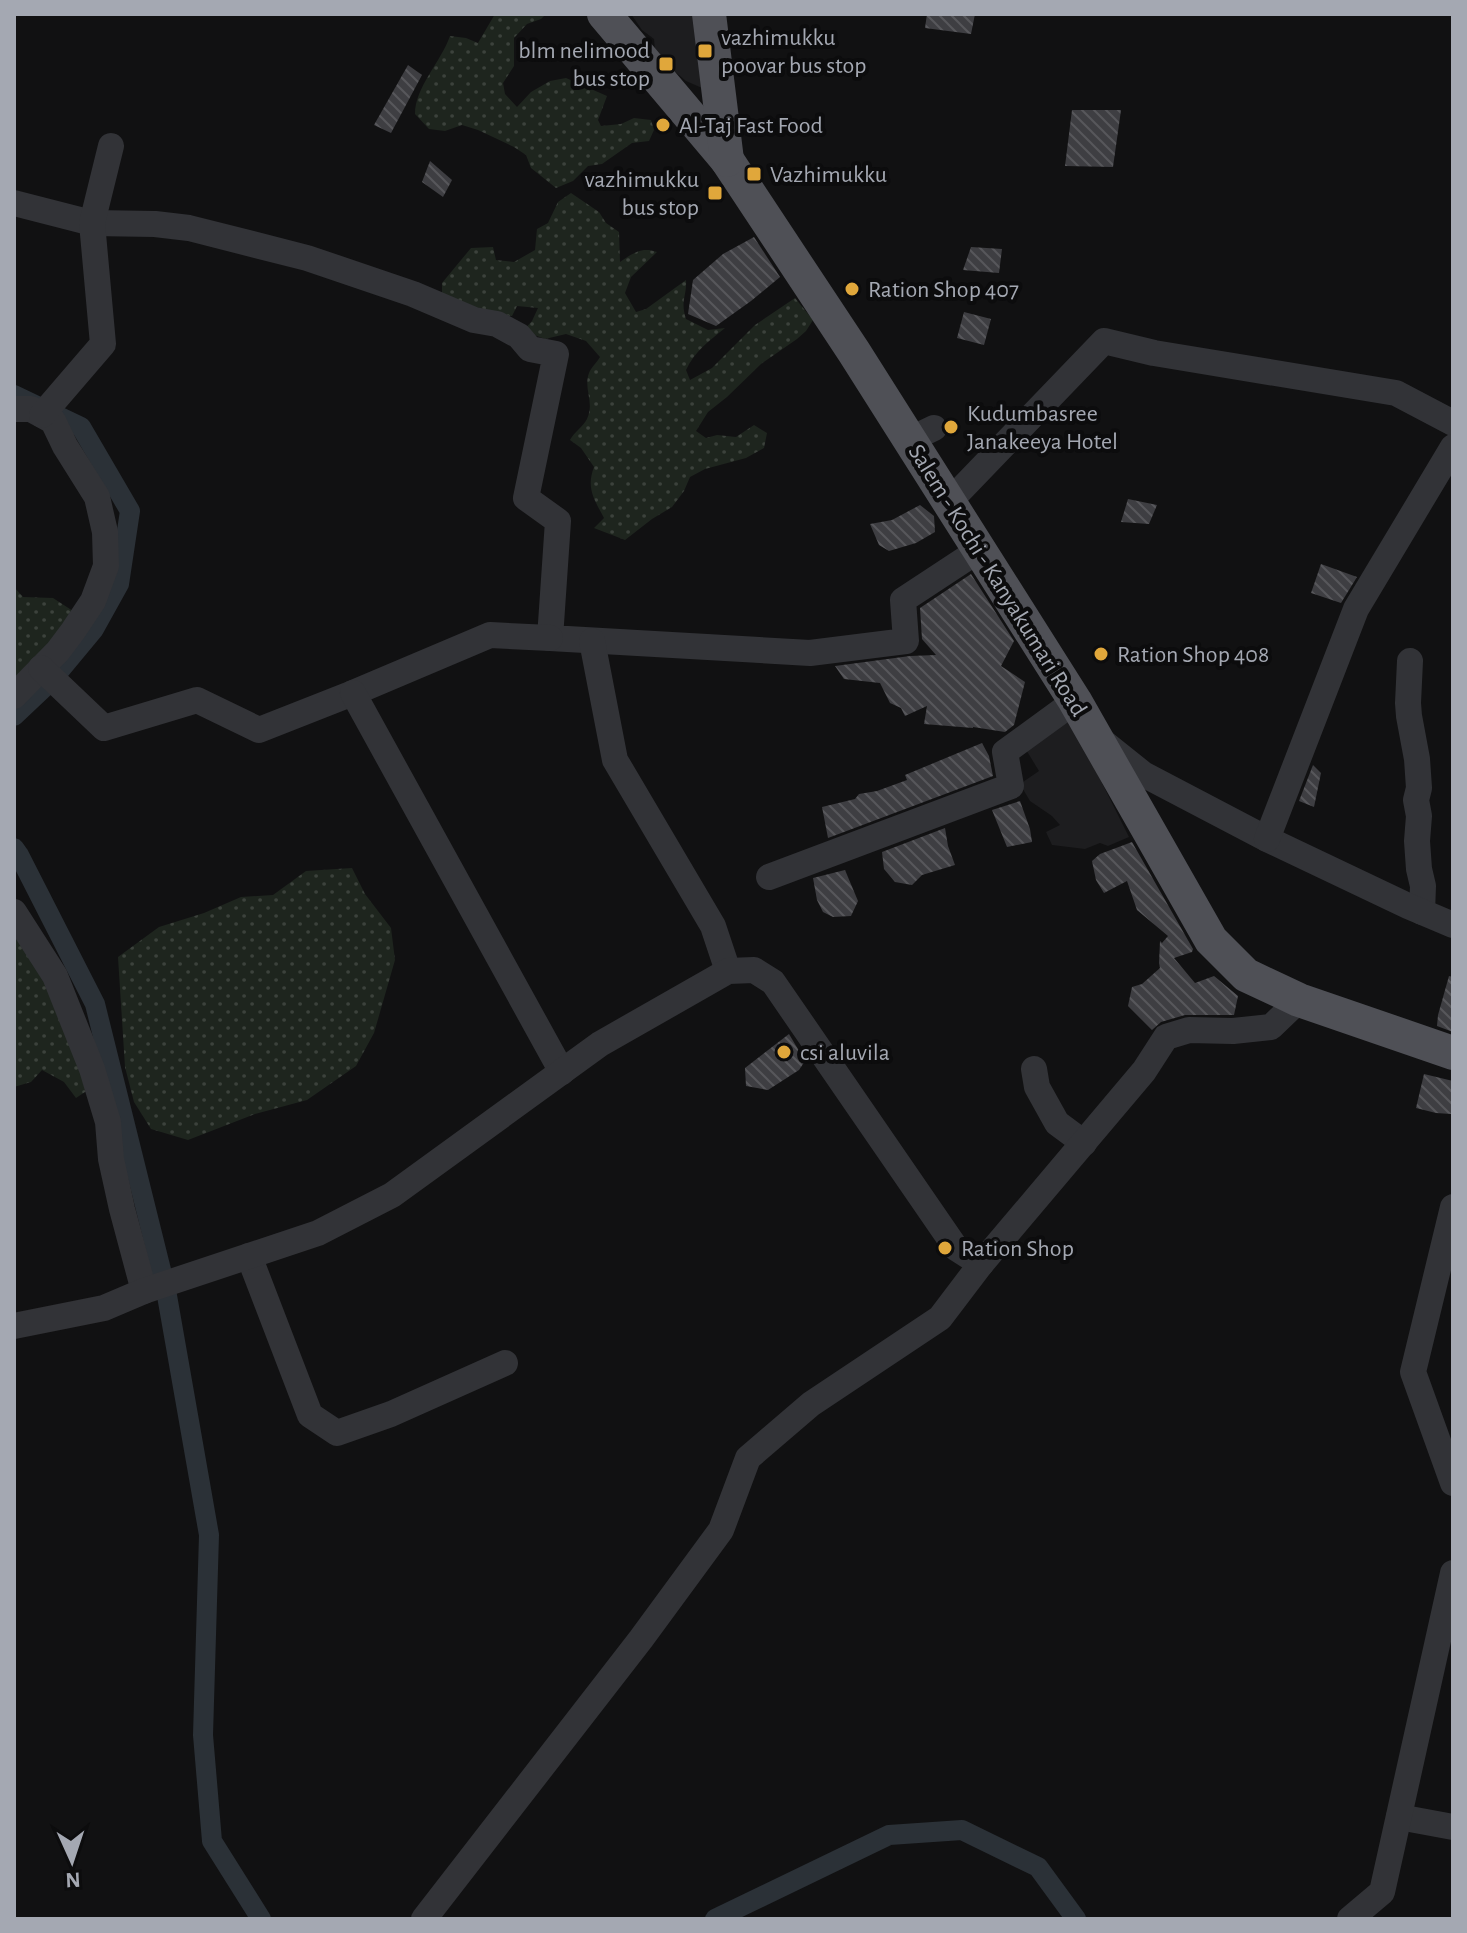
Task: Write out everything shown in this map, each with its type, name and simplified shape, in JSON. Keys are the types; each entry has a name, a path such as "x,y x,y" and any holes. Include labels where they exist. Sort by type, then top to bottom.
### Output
{"main road":[{"name":"Salem - Kochi - Kanyakumari Road","path":"604,14 727,160 854,352 922,434 949,502 1075,701 1211,940 1246,975 1299,1000 1453,1053"},
{"path":"709,14 727,160"}],"street":[{"path":"42,415 103,344 92,223 111,146"},
{"path":"14,203 92,223 189,228 307,258 413,294 474,320 497,324 519,336 530,349 556,354 526,498 558,521 550,638"},
{"path":"949,502 1104,341 1154,353 1396,393 1453,423"},
{"path":"14,409 31,409 53,421 97,497 105,532 106,566 93,601 58,651 14,696"},
{"path":"1267,839 1356,609 1453,447"},
{"path":"42,668 104,728 197,700 259,730 490,635 810,653 906,641 903,600 979,550"},
{"path":"592,641 615,760 713,926 728,971"},
{"path":"1410,661 1408,703 1419,788 1416,800 1422,912"},
{"path":"353,693 562,1072"},
{"path":"769,877 1011,786 1005,752 1075,701"},
{"path":"1097,738 1143,774 1267,839 1453,925"},
{"path":"14,912 55,976 92,1069 108,1122 111,1159 144,1291"},
{"path":"14,1326 104,1308 144,1291 318,1233 392,1195 600,1044 728,971 754,970 773,982 956,1248 981,1264"},
{"path":"424,1919 641,1639 721,1530 748,1458 811,1404 940,1318 981,1264 1144,1071 1166,1037 1189,1030 1233,1031 1271,1027 1299,1000"},
{"path":"1034,1069 1037,1087 1057,1123 1084,1143"},
{"path":"1453,1207 1447,1264 1413,1372 1453,1483"},
{"path":"249,1256 310,1415 337,1433 391,1414 505,1363"},
{"path":"1350,1919 1382,1892 1453,1573"},
{"path":"1399,1817 1453,1827"}],"shaded area":[{"path":"495,14 546,14 527,24 514,38 514,66 503,83 505,94 517,107 531,92 550,81 566,78 607,96 598,120 601,126 621,124 634,118 651,120 654,130 649,141 632,143 602,164 588,166 573,181 556,188 531,168 526,155 478,130 462,125 445,131 429,129 415,114 416,104 450,36 478,43"},
{"path":"631,14 695,14 702,88 686,81 666,64 655,51 654,39 642,30"},
{"path":"571,193 599,212 606,223 619,232 620,262 641,250 657,252 631,277 625,293 636,312 646,309 686,280 686,319 708,330 725,328 694,357 686,370 690,380 712,368 755,325 795,298 813,320 797,339 761,364 708,412 696,431 706,438 717,435 736,437 754,425 767,433 764,448 746,458 705,469 690,477 672,507 625,540 594,528 604,518 591,487 594,467 581,448 570,440 587,419 590,407 588,379 600,357 586,341 566,334 545,339 523,331 538,308 517,306 512,316 489,314 442,296 442,283 471,248 493,247 496,260 514,262 535,250 537,229 548,223 558,202"},
{"path":"14,587 23,597 53,598 73,611 58,641 14,680"},
{"path":"1067,722 1085,749 1129,837 1108,846 1100,843 1085,849 1052,845 1046,832 1060,825 1030,801 1020,784 1039,771 1025,748"},
{"path":"352,868 365,894 391,928 395,960 374,1033 356,1066 307,1100 255,1114 188,1140 151,1129 134,1102 125,1067 118,957 159,927 241,897 273,895 306,871"},
{"path":"14,935 39,963 88,1090 76,1098 64,1082 42,1070 31,1082 14,1087"}],"building":[{"path":"927,14 975,14 971,34 925,28"},
{"path":"408,65 422,75 391,133 374,125"},
{"path":"1072,110 1121,110 1113,167 1065,166"},
{"path":"430,161 452,180 443,197 422,182"},
{"path":"754,237 780,277 716,326 688,314 693,280 723,254"},
{"path":"971,247 1002,249 999,273 963,270"},
{"path":"964,312 991,319 984,345 957,338"},
{"path":"1128,499 1157,505 1149,524 1121,522"},
{"path":"920,505 934,516 935,532 916,543 889,551 879,545 870,524 892,520"},
{"path":"1321,564 1357,577 1341,603 1311,593"},
{"path":"971,574 1014,641 1001,666 1025,682 1014,725 1005,732 924,724 927,706 905,716 901,708 890,703 880,683 844,679 835,666 936,655 922,639 920,608"},
{"path":"982,743 989,756 993,776 828,838 822,807 907,780 905,775"},
{"path":"1313,765 1321,773 1314,807 1299,801"},
{"path":"1020,801 1032,842 1007,847 992,810"},
{"path":"945,828 955,865 922,875 912,885 895,882 884,869 882,852"},
{"path":"1132,842 1193,949 1174,958 1195,983 1214,976 1238,996 1234,1015 1185,1015 1161,1022 1152,1030 1128,1006 1132,987 1142,984 1160,968 1160,941 1162,943 1168,936 1137,910 1127,881 1104,893 1096,880 1092,861 1100,854"},
{"path":"845,870 858,901 851,916 833,917 823,912 813,878"},
{"path":"1449,976 1453,977 1453,1032 1437,1026"},
{"name":"csi aluvila","path":"789,1034 805,1061 799,1070 768,1090 746,1086 745,1068"},
{"path":"1424,1074 1453,1081 1451,1114 1416,1108"}],"waterway":[{"path":"14,395 81,427 130,511 119,584 94,629 50,682 14,716"},
{"path":"14,848 95,1004 166,1290 209,1535 203,1735 212,1841 261,1919"},
{"path":"715,1919 889,1835 962,1830 1038,1867 1076,1919"}],"place":[{"name":"vazhimukku poovar bus stop","path":"705,51"},
{"name":"blm nelimood bus stop","path":"666,64"},
{"name":"Al-Taj Fast Food","path":"663,125"},
{"name":"Vazhimukku","path":"754,174"},
{"name":"vazhimukku bus stop","path":"715,193"},
{"name":"Ration Shop 407","path":"852,289"},
{"name":"Kudumbasree Janakeeya Hotel","path":"951,427"},
{"name":"Ration Shop 408","path":"1101,654"},
{"name":"csi aluvila","path":"784,1052"},
{"name":"Ration Shop","path":"945,1248"}]}
